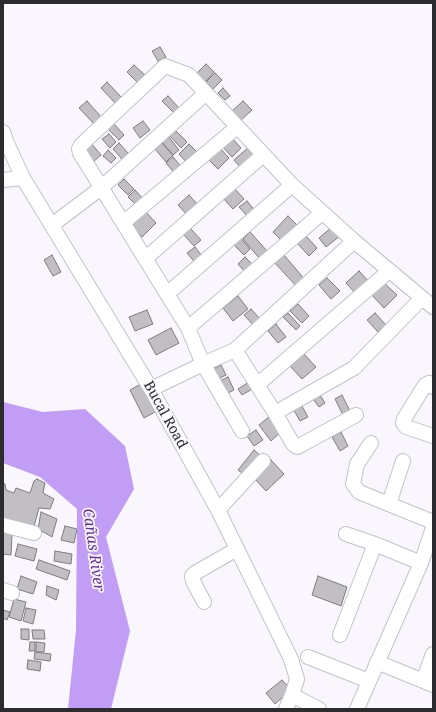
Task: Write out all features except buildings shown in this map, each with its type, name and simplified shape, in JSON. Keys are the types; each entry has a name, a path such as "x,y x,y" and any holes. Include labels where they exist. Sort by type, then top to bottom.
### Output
{"street":[{"path":"242,431 203,364 188,328 101,188 79,149 81,144 165,66 189,75 292,186 389,271 428,302 354,368 274,413"},
{"path":"52,225 101,188 206,93"},
{"path":"123,224 237,126"},
{"name":"Bucal Road","path":"4,138 24,178 151,390 218,510 291,659 297,679 286,709"},
{"path":"145,259 263,155"},
{"path":"3,180 24,178"},
{"path":"167,294 292,186"},
{"path":"188,328 322,213"},
{"path":"151,390 235,350 354,241"},
{"path":"257,385 389,271"},
{"path":"235,350 293,444 297,447 356,416"},
{"path":"433,387 429,384 425,384 403,423 406,427 433,436"},
{"path":"371,443 357,464 353,484 359,492 433,522"},
{"path":"218,510 263,461"},
{"path":"389,504 404,461"},
{"path":"3,525 34,533"},
{"path":"357,709 421,562 433,528"},
{"path":"346,534 421,562"},
{"path":"340,635 375,544"},
{"path":"204,602 192,581 192,576 237,549"},
{"path":"377,662 428,683 433,654"},
{"path":"308,657 369,681"},
{"path":"292,695 319,709"}],"water":[{"name":"Cañas River","path":"3,402 43,412 85,409 125,446 134,489 106,537 130,631 111,709 68,709 76,630 77,509 40,477 3,463"}]}
